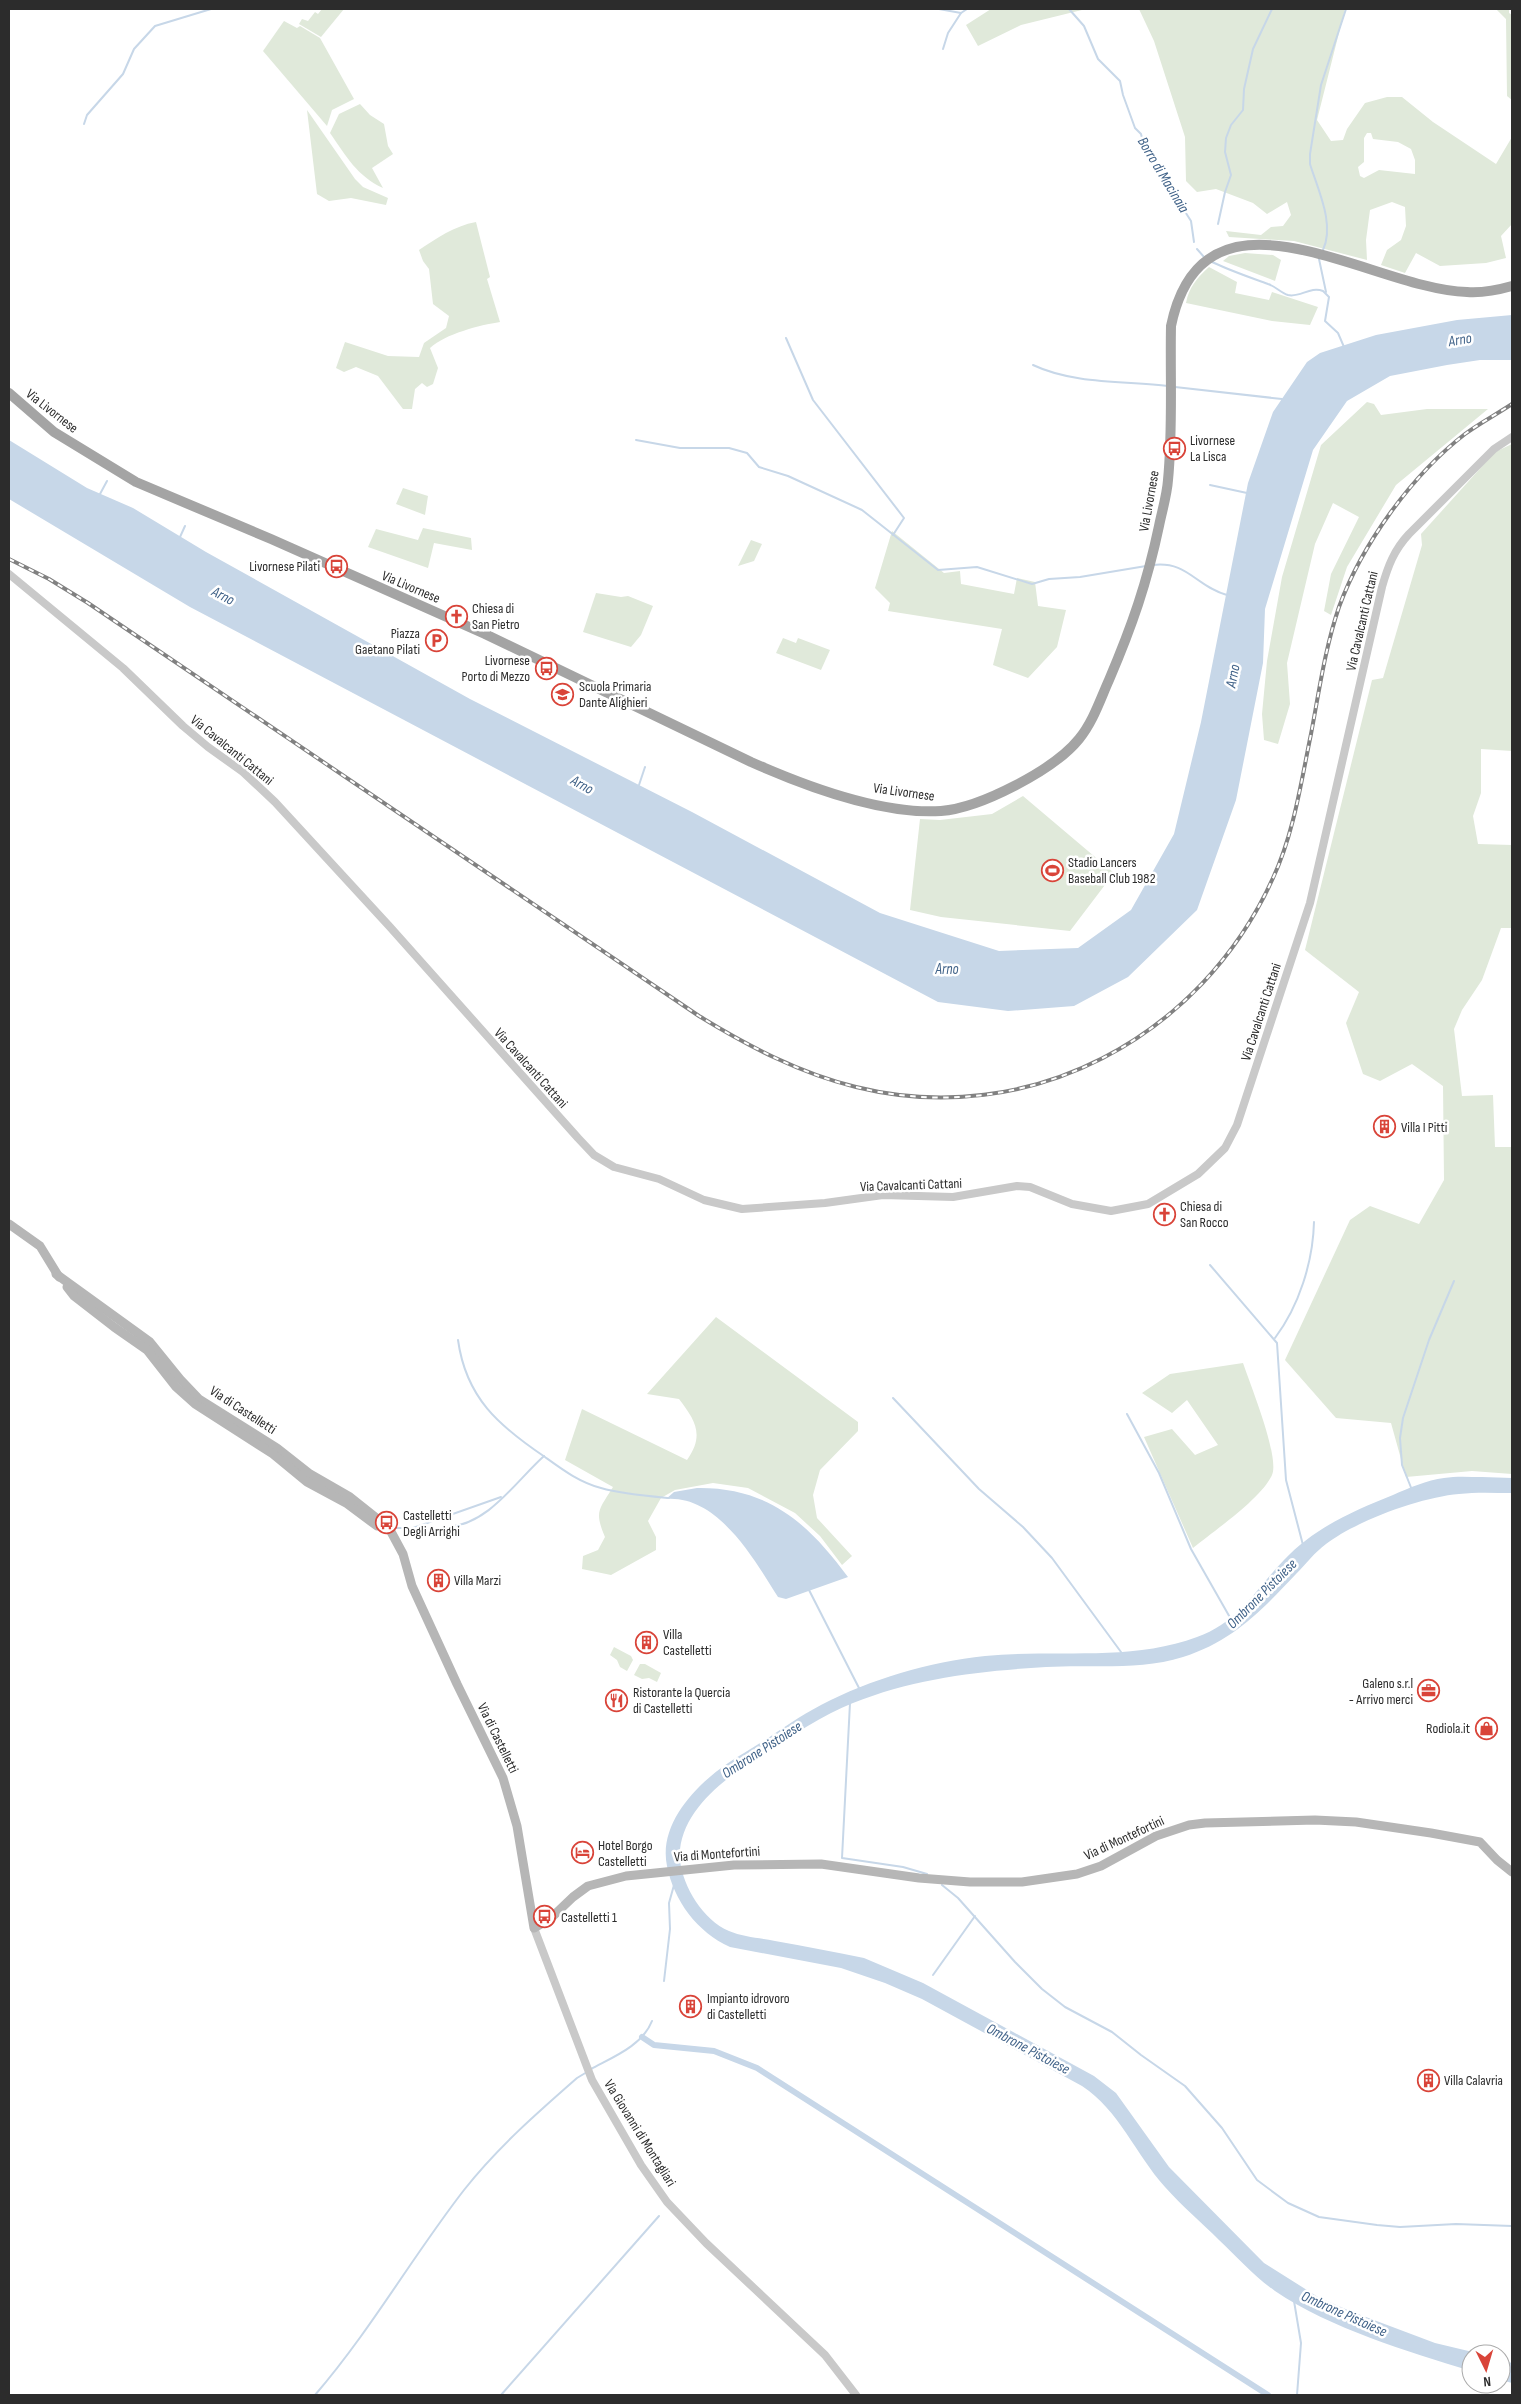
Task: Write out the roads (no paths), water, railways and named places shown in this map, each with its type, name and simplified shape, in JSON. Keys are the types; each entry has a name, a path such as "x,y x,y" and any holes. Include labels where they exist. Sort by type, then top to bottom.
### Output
{"main road":[{"name":"Via Livornese","path":"9,393 54,432 136,482 272,539 485,634 751,762 828,792 898,808 937,811 954,810 985,799 1038,772 1064,754 1083,734 1128,636 1147,582 1168,479 1171,326 1175,306 1183,289 1202,264 1217,254 1234,247 1254,244 1280,245 1322,254 1411,281 1466,292 1512,286"},
{"name":"Via di Castelletti","path":"9,1224 40,1246 56,1274 150,1342 199,1399 277,1448 310,1474 350,1497 385,1525 397,1542 425,1614 503,1778 517,1826 534,1928"},
{"name":"Via di Montefortini","path":"534,1928 551,1918 588,1886 615,1878 734,1865 821,1864 919,1878 970,1882 1022,1882 1077,1874 1101,1866 1156,1836 1190,1825 1315,1820 1356,1822 1473,1840 1482,1844 1512,1872"},
{"path":"1502,1864 1512,1866"}],"street":[{"name":"Via Cavalcanti Cattani","path":"9,574 123,668 183,726 243,772 268,795 390,927 594,1155 614,1167 659,1179 715,1203 742,1209 779,1207 883,1195 953,1197 1017,1186 1030,1187 1072,1204 1111,1211 1148,1204 1198,1174 1225,1148 1237,1125 1310,904 1382,587 1391,559 1398,546 1409,534 1494,449 1512,437"},
{"name":"Via Giovanni di Montagliari","path":"534,1928 592,2080 637,2158 667,2202 706,2243 825,2355 856,2395"}],"water":[{"name":"Arno","path":"1512,315 1512,360 1480,360 1390,376 1347,401 1313,450 1265,609 1263,663 1236,800 1197,910 1128,977 1074,1006 1008,1011 938,1002 190,607 9,499 9,440 87,488 133,508 206,552 470,699 692,812 880,913 999,951 1078,948 1131,910 1174,834 1201,722 1248,483 1273,412 1307,362 1320,353 1376,335 1457,320"},
{"name":"Ombrone Pistoiese","path":"1449,1477 1512,1478 1512,1493 1472,1493 1444,1496 1408,1505 1354,1527 1339,1535 1314,1554 1271,1600 1245,1623 1217,1642 1183,1657 1132,1666 1046,1667 948,1677 876,1694 840,1709 798,1732 757,1758 733,1774 710,1794 691,1818 685,1831 681,1845 680,1860 685,1881 696,1901 711,1919 729,1931 746,1936 864,1958 923,1983 1094,2076 1116,2093 1169,2167 1264,2263 1318,2297 1435,2343 1461,2349 1461,2368 1345,2328 1297,2305 1275,2291 1253,2273 1172,2194 1155,2174 1117,2120 1095,2096 1082,2086 922,1999 885,1983 841,1968 730,1947 718,1941 697,1924 681,1903 670,1879 666,1848 670,1831 677,1815 701,1785 730,1762 801,1716 840,1696 901,1673 964,1659 1011,1654 1145,1650 1172,1645 1197,1637 1212,1631 1235,1614 1284,1560 1321,1530 1363,1507 1425,1482"},
{"path":"697,1488 722,1489 745,1494 765,1501 784,1512 818,1540 848,1577 786,1599 778,1597 746,1548 718,1518 702,1507 685,1501 666,1499 674,1492"},
{"path":"1511,2363 1512,2363 1511,2383"}],"waterway":[{"path":"84,124 87,115 123,74 134,49 155,26 211,9"},
{"path":"939,9 961,13 967,9"},
{"name":"Borro di Macinaia","path":"1069,9 1084,26 1098,59 1120,81 1135,128 1141,134 1145,149 1191,221 1194,242"},
{"path":"1218,224 1231,175 1225,152 1226,138 1231,125 1243,110 1244,89 1253,49 1272,9"},
{"path":"1323,250 1326,240 1326,218 1310,164 1310,154 1321,85 1346,9"},
{"path":"943,49 948,33 961,13"},
{"name":"Borro di Macinaia","path":"1197,249 1204,257"},
{"path":"1319,259 1326,292"},
{"name":"Borro di Macinaia","path":"1212,262 1271,285 1288,295 1297,295 1314,290 1323,291 1329,297 1325,321 1338,333 1344,347"},
{"path":"786,338 813,400 904,518 893,535"},
{"path":"1033,365 1065,376 1082,379 1168,386"},
{"path":"1175,387 1282,399"},
{"path":"636,440 680,448 729,448 747,453 759,467 788,476 862,510 938,570 977,567 1032,584 1049,579 1080,577 1146,566"},
{"path":"100,494 107,481"},
{"path":"1210,485 1247,493"},
{"path":"180,537 185,526"},
{"path":"1153,565 1165,565 1183,570 1207,586 1227,595"},
{"path":"639,785 645,767"},
{"path":"1275,1338 1298,1298 1308,1268 1314,1222"},
{"path":"1210,1265 1277,1343 1286,1480 1303,1545"},
{"path":"1412,1490 1402,1465 1400,1438 1403,1418 1429,1340 1454,1281"},
{"path":"458,1340 468,1378 477,1394 487,1409 513,1434 572,1475 593,1485 626,1493 669,1498"},
{"path":"893,1398 979,1489 1023,1527 1052,1558 1121,1652"},
{"name":"Ombrone Pistoiese","path":"1127,1414 1159,1473 1191,1549 1232,1621"},
{"path":"448,1527 463,1524 489,1510 544,1456"},
{"path":"391,1528 413,1528 501,1497"},
{"path":"809,1590 860,1690"},
{"path":"850,1703 842,1858 903,1867 927,1874"},
{"path":"664,1981 670,1929 669,1903 674,1885"},
{"path":"942,1885 958,1898 1015,1962 1042,1989 1065,2007 1112,2032 1185,2086 1222,2128 1257,2180 1288,2203 1319,2217 1377,2225 1400,2227 1456,2224 1512,2226"},
{"path":"933,1975 975,1916"},
{"path":"591,2069 634,2044 647,2030 652,2021"},
{"path":"642,2037 654,2045 714,2051 757,2068 1268,2395"},
{"path":"315,2395 355,2345 464,2190 504,2145 532,2118 577,2078 587,2072"},
{"path":"501,2395 659,2216"},
{"name":"Ombrone Pistoiese","path":"1294,2301 1301,2343 1297,2395"}],"railway":[{"path":"9,559 49,579 88,603 699,1016 736,1038 774,1058 814,1074 856,1087 921,1097 984,1095 1045,1082 1102,1058 1155,1025 1202,984 1242,934 1273,878 1292,825 1330,638 1339,607 1361,559 1391,512 1426,469 1465,434 1512,404"}],"place":[{"name":"Livornese La Lisca","path":"1174,448"},
{"name":"Livornese Pilati","path":"336,566"},
{"name":"Chiesa di San Pietro","path":"456,616"},
{"name":"Piazza Gaetano Pilati","path":"436,641"},
{"name":"Livornese Porto di Mezzo","path":"546,668"},
{"name":"Scuola Primaria Dante Alighieri","path":"563,694"},
{"name":"Stadio Lancers Baseball Club 1982","path":"1052,870"},
{"name":"Villa I Pitti","path":"1385,1127"},
{"name":"Chiesa di San Rocco","path":"1164,1214"},
{"name":"Castelletti Degli Arrighi","path":"387,1523"},
{"name":"Villa Marzi","path":"438,1580"},
{"name":"Villa Castelletti","path":"647,1642"},
{"name":"Galeno s.r.l - Arrivo merci","path":"1429,1691"},
{"name":"Ristorante la Quercia di Castelletti","path":"617,1700"},
{"name":"Rodiola.it","path":"1486,1728"},
{"name":"Hotel Borgo Castelletti","path":"582,1853"},
{"name":"Castelletti 1","path":"545,1917"},
{"name":"Impianto idrovoro di Castelletti","path":"691,2006"},
{"name":"Villa Calavria","path":"1428,2080"}]}
